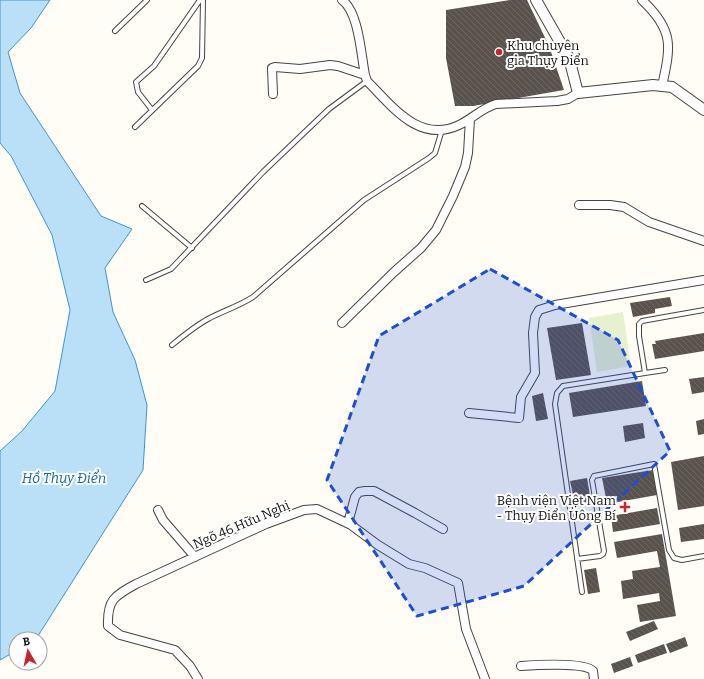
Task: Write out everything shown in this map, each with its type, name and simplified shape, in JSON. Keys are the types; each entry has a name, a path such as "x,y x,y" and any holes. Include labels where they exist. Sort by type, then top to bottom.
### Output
{"street":[{"path":"342,0 350,7 356,21 366,78"},
{"path":"536,0 569,58 578,93"},
{"path":"642,0 661,21 668,42 668,57 662,86"},
{"path":"273,94 272,68 300,69 338,66 366,78 409,122 425,129 442,130 458,125 489,106 496,104 557,102 568,99 578,93 634,86 654,85 672,87 704,110"},
{"path":"342,323 421,248 436,230 453,196 464,167 468,153 470,119"},
{"path":"579,205 610,205 624,207 650,222 704,241"},
{"path":"469,413 519,418 521,397 534,373 533,333 535,317 539,310 704,280"},
{"path":"348,523 355,497 359,492 374,491 442,529"},
{"name":"Ngõ 46 Hữu Nghị","path":"198,679 190,666 175,650 120,634 108,626 107,611 116,595 136,584 266,524 304,510 317,509 348,523 378,545 409,564 425,568 458,583 466,630 485,679"},
{"path":"158,510 163,520 195,557"},
{"path":"521,666 559,665 587,667 594,671 594,679"}],"lane":[{"path":"115,31 147,0"},
{"path":"152,110 138,92 136,82 154,66 200,0"},
{"path":"135,127 198,66 202,58 203,0"},
{"path":"146,280 171,269 262,172 329,109 366,78"},
{"path":"172,345 206,320 254,297 364,200 429,158 435,153 442,130"},
{"path":"142,206 192,248"},
{"path":"645,373 638,336 639,324 642,321 704,310"},
{"path":"582,592 555,404 557,393 563,386 665,370"},
{"path":"577,559 600,556 604,551 592,480 594,476 654,464 669,550 674,558 682,560 704,556"}],"highlighted area":[{"path":"490,269 618,340 670,451 524,586 417,616 327,480 379,336"}],"green space":[{"path":"623,312 631,366 597,372 589,318"}],"water":[{"name":"Hồ Thụy Điển","path":"0,0 50,0 31,28 8,52 20,93 101,216 132,229 105,268 113,312 135,360 147,405 143,470 41,631 8,631 8,656 0,660 0,451 22,431 55,391 70,310 52,235 11,156 0,143"}],"building":[{"name":"Khu chuyên gia Thụy Điển","path":"510,0 527,0 549,46 564,90 473,106 455,106 446,58 446,10"},
{"path":"670,297 672,306 655,309 655,313 633,317 630,303"},
{"path":"582,323 591,375 556,380 547,328"},
{"path":"704,333 704,351 655,359 652,344 656,344 655,341"},
{"path":"704,377 704,392 692,394 689,379"},
{"path":"642,381 646,406 573,417 569,393"},
{"path":"543,393 548,419 536,421 532,396"},
{"path":"704,419 704,434 698,435 696,421"},
{"path":"643,423 645,438 625,442 623,426"},
{"path":"704,456 704,506 678,510 671,462"},
{"path":"653,470 657,495 618,502 617,496 606,498 602,478"},
{"path":"587,478 591,501 575,504 570,481"},
{"path":"657,508 660,524 613,532 611,516"},
{"path":"704,524 704,539 681,542 679,528"},
{"path":"662,534 676,616 640,622 637,605 660,601 659,593 623,599 621,581 633,579 632,571 660,567 657,551 617,558 614,542"},
{"path":"596,568 600,592 588,594 584,570"},
{"path":"654,621 658,629 630,641 626,632"},
{"path":"685,637 688,646 670,653 666,644"},
{"path":"664,644 667,653 638,663 635,655"},
{"path":"630,657 633,666 614,673 611,664"}],"place":[{"name":"Khu chuyên gia Thụy Điển","path":"499,52"},
{"name":"Bệnh viện Việt Nam - Thụy Điển Uông Bí","path":"625,507"}]}
